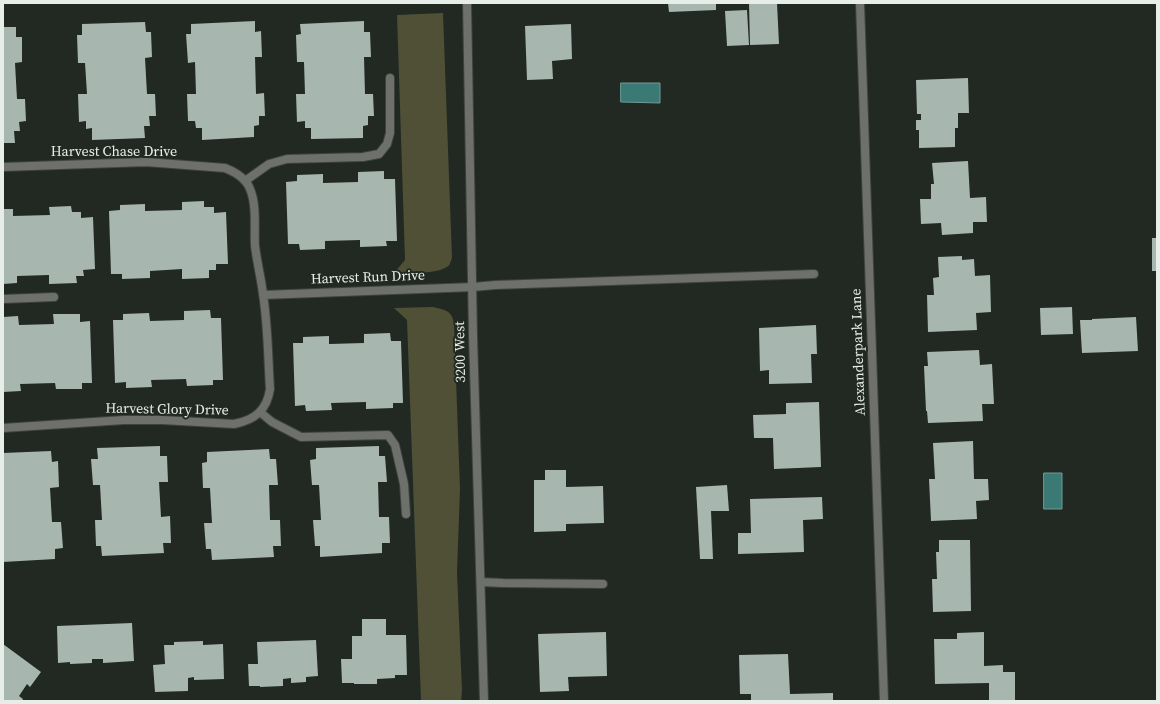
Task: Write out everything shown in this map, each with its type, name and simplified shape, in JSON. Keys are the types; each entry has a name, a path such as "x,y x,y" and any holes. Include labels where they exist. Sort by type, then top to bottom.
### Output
{"street":[{"name":"3200 West","path":"467,3 473,336 484,701"},
{"name":"Alexanderpark Lane","path":"860,3 884,701"},
{"path":"390,78 390,133 387,144 379,154 363,157 287,160 269,164 246,181 253,201 255,246 263,294 267,335 270,389 269,397 260,412 272,422 301,437 388,435 395,445 404,484 406,514"},
{"name":"Harvest Chase Drive","path":"3,167 132,162 160,163 225,168 240,175 246,181"},
{"name":"Harvest Run Drive","path":"263,294 814,274"},
{"path":"3,299 54,297"},
{"name":"Harvest Glory Drive","path":"3,428 143,419 234,424 248,420 260,412"},
{"path":"481,582 503,584 603,584"}],"green space":[{"path":"443,13 452,258 450,264 446,268 440,270 424,273 394,273 405,260 397,15"},
{"path":"433,307 450,313 454,324 460,489 457,572 462,691 461,701 421,701 407,320 394,308"}],"water":[{"path":"621,83 660,83 660,103 621,102"},
{"path":"1044,473 1062,473 1062,509 1044,509"}],"building":[{"path":"668,3 716,3 716,10 669,12"},
{"path":"749,3 777,3 779,44 750,45"},
{"path":"747,10 749,45 727,46 725,11"},
{"path":"255,21 255,32 261,31 262,57 255,57 256,94 264,93 265,116 259,116 259,125 254,126 254,137 202,140 202,128 196,128 195,121 188,121 187,94 196,94 195,62 188,63 186,34 191,34 191,24"},
{"path":"364,21 364,32 370,32 371,57 364,57 365,94 373,94 374,116 368,116 368,125 363,126 363,138 311,139 311,128 305,128 305,121 297,122 296,94 305,94 304,62 297,62 296,35 301,34 300,24"},
{"path":"145,22 146,32 151,32 152,57 145,58 147,94 155,94 156,116 149,116 150,126 144,126 145,138 92,140 92,128 86,129 86,121 79,122 78,94 87,94 85,63 78,63 77,35 82,35 82,24"},
{"path":"571,24 572,59 552,61 553,79 527,80 525,26"},
{"path":"3,27 16,27 16,37 22,37 22,62 15,63 17,99 25,99 26,121 19,122 20,131 14,131 15,143 3,143"},
{"path":"968,78 969,113 958,113 958,128 955,128 955,147 919,148 919,130 916,130 916,120 921,120 921,114 917,114 916,80"},
{"path":"968,161 970,198 986,197 987,222 973,222 973,233 942,235 941,223 921,224 920,199 931,199 931,184 934,184 932,163"},
{"path":"384,171 384,179 395,179 397,241 386,241 387,246 360,247 360,240 325,241 325,249 300,250 299,244 288,244 286,182 297,181 297,175 323,174 323,183 358,182 358,172"},
{"path":"204,201 204,207 214,207 214,213 226,212 228,264 216,264 216,270 209,270 209,278 182,279 182,269 150,271 150,278 122,279 122,274 111,274 109,211 120,210 120,205 145,204 145,211 182,210 182,202"},
{"path":"71,206 72,212 81,212 81,218 93,217 95,269 83,270 84,276 76,276 77,283 49,284 49,275 17,276 17,283 3,284 3,209 13,209 13,216 50,215 49,207"},
{"path":"1152,238 1157,238 1157,271 1152,271"},
{"path":"962,256 962,260 974,259 975,276 990,275 991,312 976,313 977,330 928,332 927,295 934,295 933,278 939,277 938,257"},
{"path":"1072,307 1073,334 1041,335 1040,308"},
{"path":"210,310 211,318 221,318 223,380 213,380 213,385 187,386 186,379 151,380 152,387 126,388 126,382 115,383 113,320 123,320 123,314 149,313 150,321 184,320 184,311"},
{"path":"53,314 80,314 80,322 90,321 92,383 82,383 82,389 56,389 55,383 20,384 21,391 3,392 3,317 18,316 19,325 54,324"},
{"path":"1136,317 1138,351 1082,353 1080,320"},
{"path":"816,325 817,354 811,354 812,383 769,384 769,370 760,371 759,328"},
{"path":"390,333 391,341 401,341 403,403 393,403 393,408 366,409 366,402 331,403 332,410 306,411 305,405 295,406 293,343 303,343 303,337 329,336 329,344 364,343 364,334"},
{"path":"979,350 980,365 992,364 994,404 982,404 983,421 928,423 924,366 928,366 927,352"},
{"path":"819,402 821,467 774,469 773,438 754,438 753,415 786,414 786,403"},
{"path":"973,441 974,479 988,479 989,500 976,501 977,519 931,521 929,479 935,479 933,443"},
{"path":"160,446 160,456 167,456 168,482 159,482 161,517 170,516 171,543 163,543 164,553 102,556 101,546 96,546 95,520 102,520 100,485 93,485 91,459 98,459 97,448"},
{"path":"379,446 379,456 385,456 387,482 378,482 379,517 389,517 390,543 382,543 382,553 320,557 320,546 315,546 313,520 321,520 319,485 312,485 310,460 316,459 316,448"},
{"path":"269,449 270,459 276,459 278,485 269,485 270,520 280,520 281,546 273,546 274,557 212,560 211,549 206,549 204,523 212,523 210,488 203,488 202,463 207,462 207,452"},
{"path":"51,451 52,462 58,461 59,487 50,488 52,522 61,522 63,548 55,549 55,559 3,562 3,453"},
{"path":"545,470 566,470 566,487 603,486 604,523 566,524 566,531 534,532 534,480 545,480"},
{"path":"727,485 729,511 711,511 713,559 700,559 696,487"},
{"path":"822,497 823,519 803,520 804,552 738,554 738,533 751,533 750,499"},
{"path":"939,540 970,540 971,611 933,612 932,579 937,579 936,552 939,552"},
{"path":"362,619 386,619 386,635 406,635 407,675 395,675 395,678 377,679 377,684 342,683 341,659 352,659 352,636 362,636"},
{"path":"132,623 134,661 103,663 103,659 92,659 92,663 58,663 57,626"},
{"path":"606,632 607,676 568,677 569,691 540,692 538,634"},
{"path":"984,632 984,666 1003,665 1003,672 1015,672 1015,701 989,701 989,683 935,684 934,639 957,639 957,633"},
{"path":"316,640 318,676 306,677 306,682 291,683 291,678 283,679 283,686 249,686 248,664 258,664 257,642"},
{"path":"203,641 203,645 223,644 224,679 194,680 194,677 188,678 188,691 155,692 153,665 165,664 164,645 174,645 174,642"},
{"path":"3,644 41,672 30,687 27,684 19,696 23,699 22,701 3,701"},
{"path":"788,654 790,694 833,693 833,701 751,701 751,694 740,694 739,655"}]}
